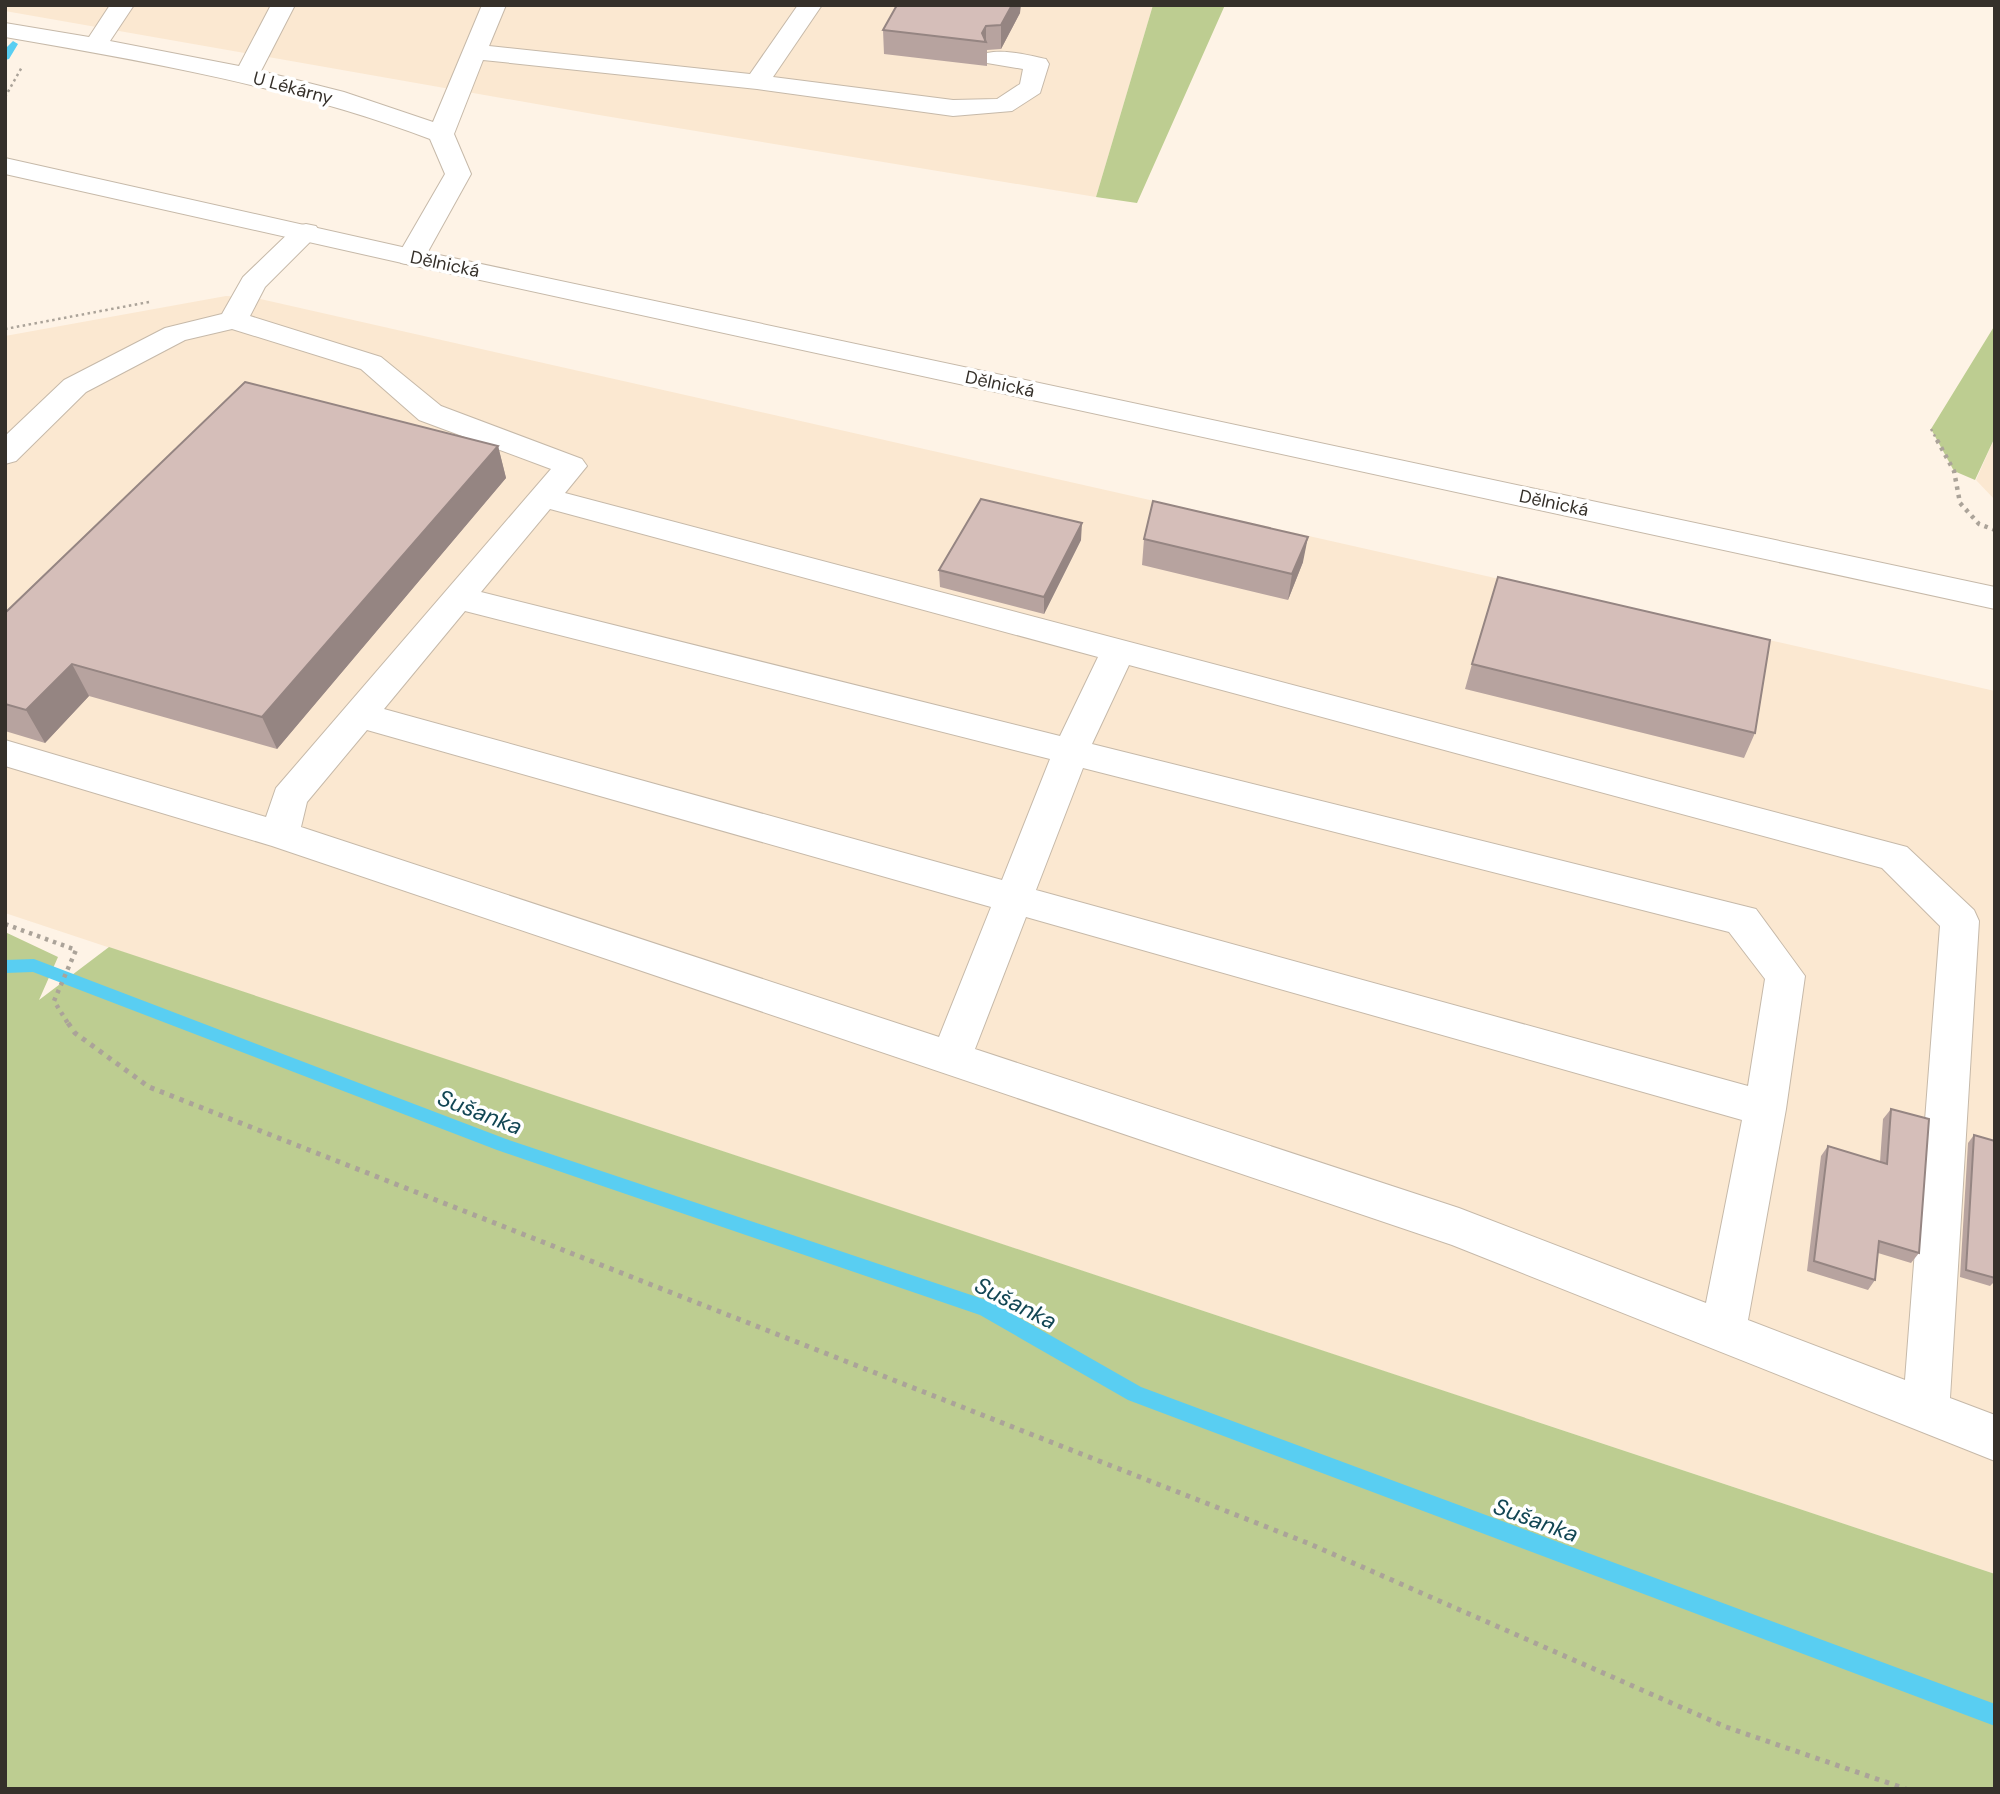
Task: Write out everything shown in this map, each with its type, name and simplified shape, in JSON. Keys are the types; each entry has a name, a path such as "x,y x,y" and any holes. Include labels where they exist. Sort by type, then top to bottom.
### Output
{"main road":[{"path":"95,46 122,5"},
{"path":"247,75 283,5"},
{"path":"411,257 458,174 441,134 494,5"},
{"path":"758,82 810,5"},
{"name":"U Lékárny","path":"5,30 247,75 395,115 441,134"},
{"path":"475,52 758,82 953,108 1003,106 1031,88 1037,64 996,58"},
{"name":"Dělnická","path":"5,166 411,257 1995,598"},
{"path":"233,320 253,283 306,232"},
{"path":"5,454 75,386 175,334 233,320 371,363 430,413 570,466 289,798 281,835"},
{"path":"543,497 1894,857 1960,921 1926,1411"},
{"path":"458,597 1742,920 1785,976 1765,1109 1723,1332"},
{"path":"951,1059 1071,751 1119,650"},
{"path":"359,715 1765,1109"},
{"path":"5,752 281,835 1458,1228 1995,1438"}],"path":[{"path":"5,329 156,300"},
{"path":"1931,429 1954,471 1960,503 1979,524 1995,530"},
{"path":"5,924 76,950 54,1001 75,1034 149,1087 1310,1544 1726,1727 1906,1789"}],"shaded area":[{"path":"5,5 1153,5 1096,197 599,115 5,11"},
{"path":"226,296 256,298 1995,691 1995,1574 5,913 5,336"},
{"path":"1995,437 1995,500 1976,480"}],"green space":[{"path":"1153,5 1225,5 1137,203 1096,197"},
{"path":"1995,325 1995,437 1975,480 1954,471 1931,429"},
{"path":"5,932 58,957 39,1000 109,947 1995,1574 1995,1789 5,1789"}],"building":[{"path":"897,5 1012,5 1001,25 986,26 982,33 986,42 883,30"},
{"path":"245,382 498,446 262,717 72,664 26,710 5,704 5,613"},
{"path":"981,499 1082,523 1044,597 939,570"},
{"path":"1153,501 1308,537 1292,574 1144,539"},
{"path":"1498,577 1770,640 1755,733 1472,664"},
{"path":"1891,1109 1929,1119 1919,1253 1879,1241 1875,1280 1814,1261 1828,1146 1887,1164"},
{"path":"1974,1135 1995,1141 1995,1278 1966,1270"}],"waterway":[{"path":"5,57 13,44"},
{"name":"Sušanka","path":"5,967 34,965 503,1145 985,1308 1135,1394 1995,1715"}]}
